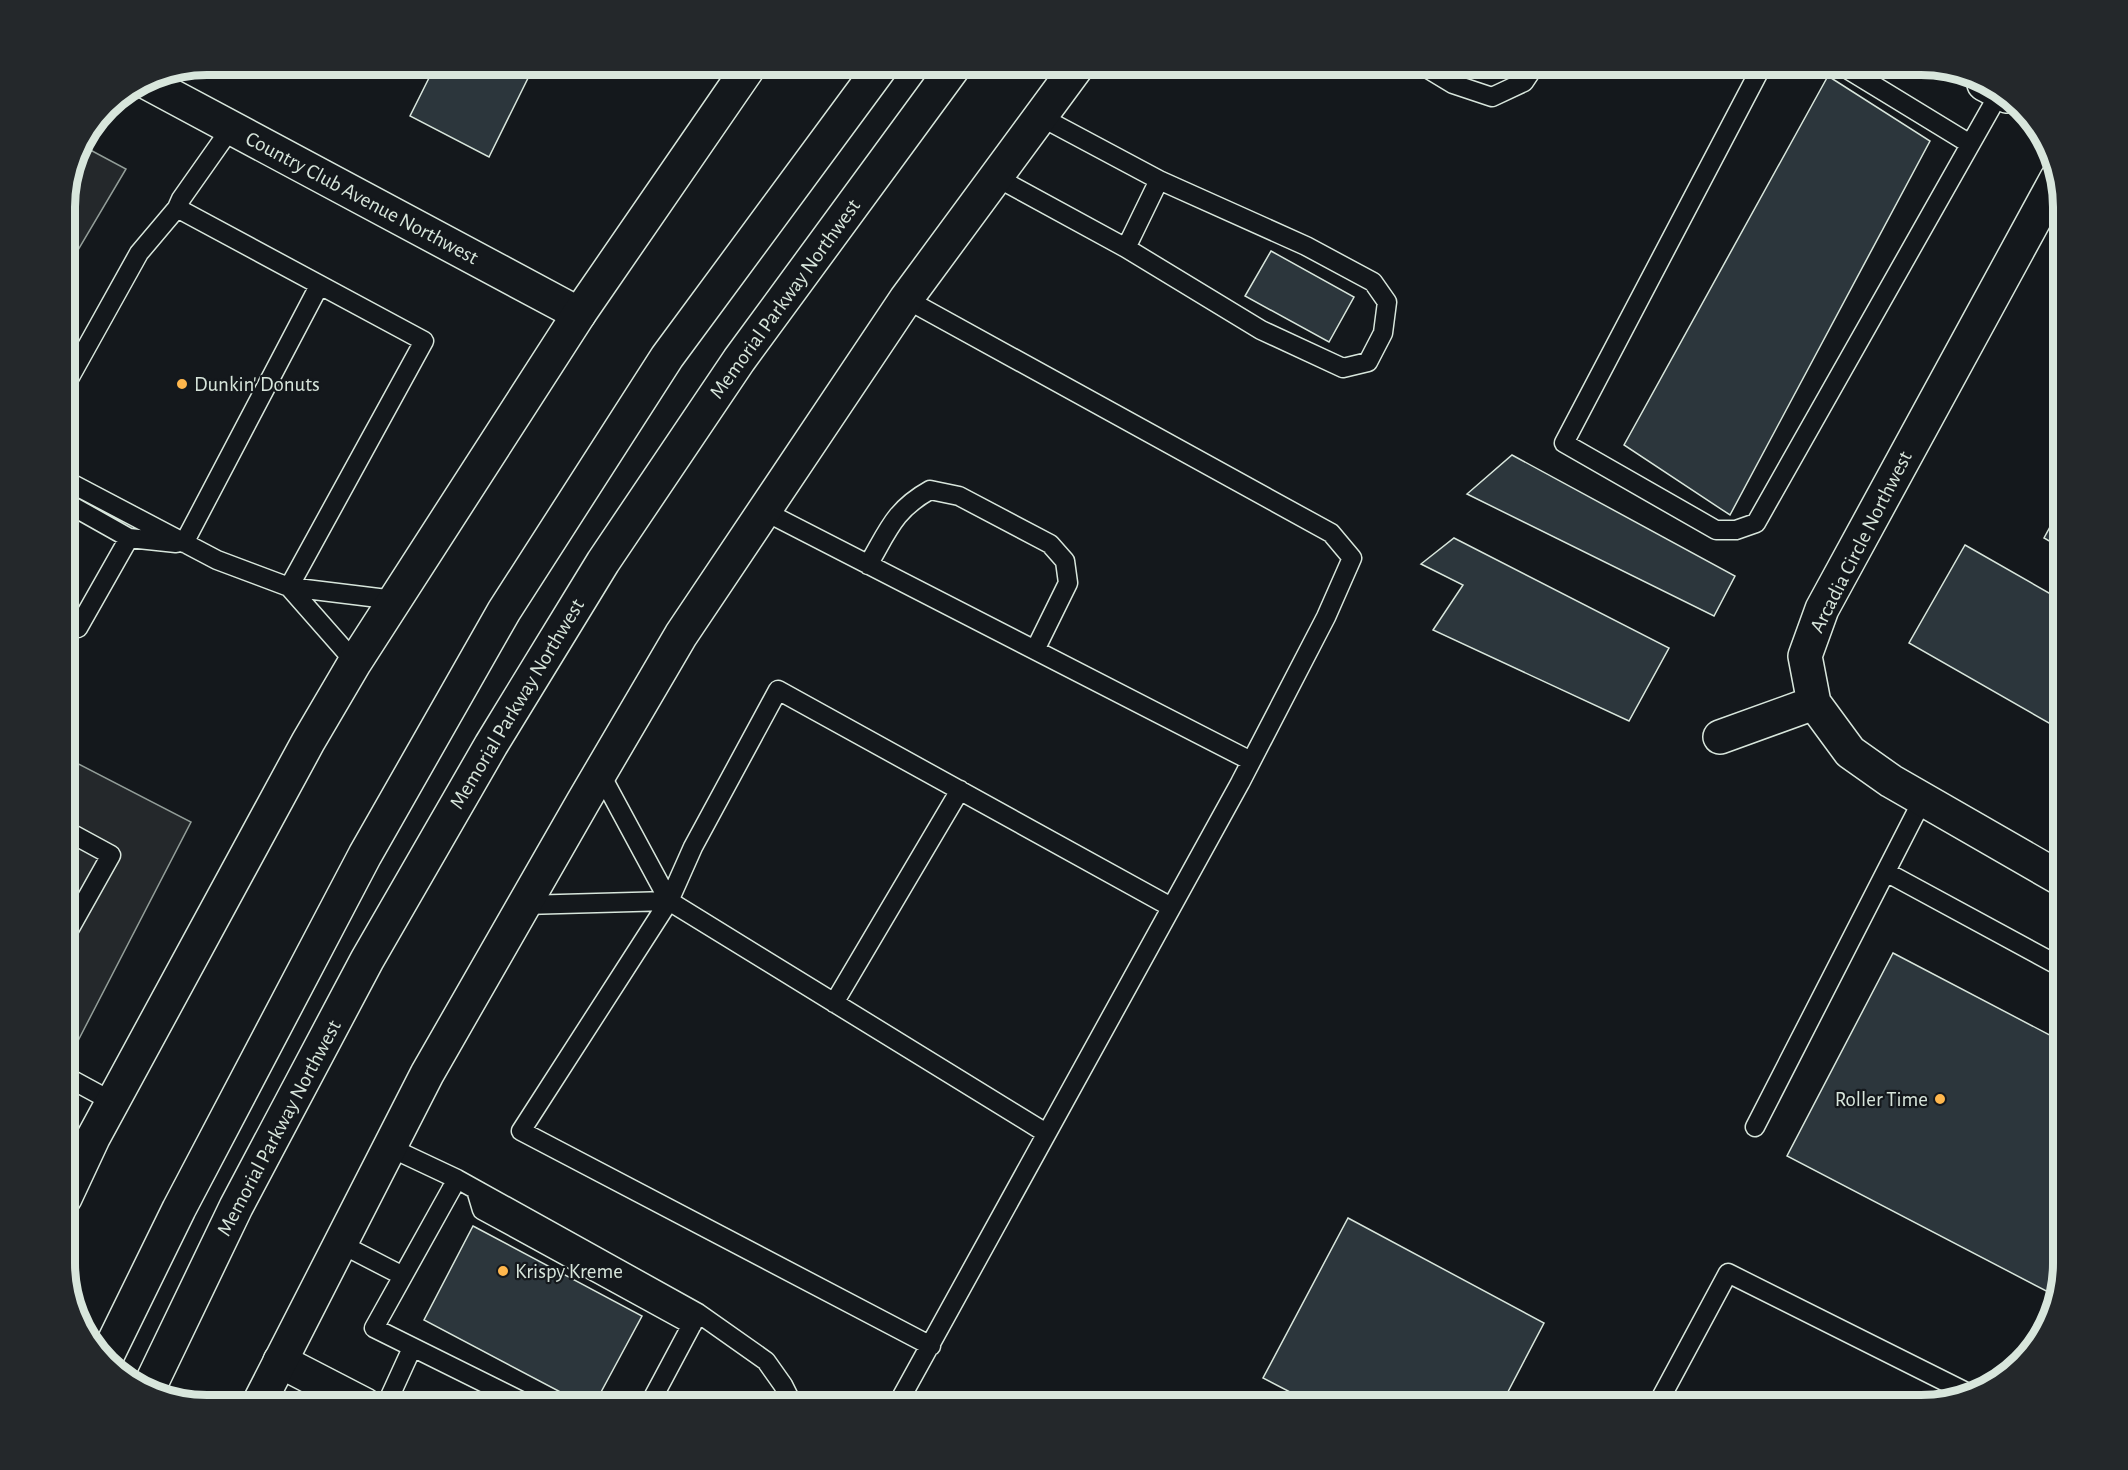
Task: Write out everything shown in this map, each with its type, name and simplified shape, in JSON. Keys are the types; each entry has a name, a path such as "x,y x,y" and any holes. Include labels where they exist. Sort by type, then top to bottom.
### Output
{"main road":[{"path":"75,1178 113,1102 302,753 355,662 579,314 743,75"},
{"path":"109,1351 179,1209 365,855 504,611 668,357 875,75"},
{"name":"Memorial Parkway Northwest","path":"152,1382 236,1207 361,970 491,745 603,562 739,360 948,75"},
{"path":"263,1395 427,1074 681,635 906,299 1071,75"},
{"name":"Country Club Avenue Northwest","path":"154,86 579,314"},
{"name":"Arcadia Circle Northwest","path":"2052,188 1822,609 1805,656 1814,703 1850,752 1891,781 2053,874"},
{"path":"1720,737 1814,703"},
{"path":"280,1361 344,1395"}],"lane":[{"path":"1438,75 1453,84 1492,97 1524,82 1529,75"},
{"path":"1757,75 1564,443 1716,530 1736,530 1756,523 1970,144 1994,97"},
{"path":"1857,75 1970,144"},
{"path":"996,177 1126,248 1261,330 1343,368 1368,362 1383,333 1388,302 1373,282 1306,246 1160,180 1041,117"},
{"path":"75,368 139,253 177,208 231,128"},
{"path":"1126,248 1160,180"},
{"path":"177,208 424,341 289,587"},
{"path":"184,543 319,286"},
{"path":"903,1395 1251,761 1326,617 1352,558 1331,533 906,299"},
{"path":"75,485 217,560 289,587 395,600"},
{"path":"868,565 898,513 911,500 930,490 959,496 1050,544 1065,561 1068,583 1035,650"},
{"path":"75,508 129,538 184,543"},
{"path":"764,511 1251,761"},
{"path":"75,626 78,628 129,538"},
{"path":"289,587 355,662"},
{"path":"931,1346 521,1131 669,901 693,847 778,690 1171,907"},
{"path":"600,773 669,901 1046,1133"},
{"path":"834,1003 960,790"},
{"path":"1755,1127 1923,799"},
{"path":"75,835 111,855 75,919"},
{"path":"1886,872 2053,962"},
{"path":"524,905 669,901"},
{"path":"75,1081 113,1102"},
{"path":"389,1147 457,1179 766,1361 788,1395"},
{"path":"457,1179 374,1328 497,1395"},
{"path":"341,1244 403,1276"},
{"path":"1663,1395 1728,1274 1960,1389"},
{"path":"655,1395 695,1319"},
{"path":"391,1395 412,1348"}],"shaded area":[{"path":"89,149 126,169 75,255 75,198 79,173"},
{"path":"75,762 191,822 75,1047"}],"building":[{"path":"430,75 530,75 489,157 410,116"},
{"path":"1828,76 1930,141 1730,515 1624,445"},
{"path":"1271,251 1354,297 1329,342 1245,296"},
{"path":"1512,455 1735,576 1714,616 1467,494"},
{"path":"2053,521 2053,543 2044,538"},
{"path":"1454,538 1669,648 1629,721 1433,630 1463,585 1421,564"},
{"path":"1965,545 2053,595 2053,725 1909,643"},
{"name":"Roller Time","path":"1893,953 2053,1037 2053,1263 2050,1293 1787,1156"},
{"path":"1348,1218 1544,1323 1506,1395 1296,1395 1263,1378"},
{"name":"Krispy Kreme","path":"473,1226 642,1316 599,1395 566,1395 424,1320"}],"place":[{"name":"Dunkin' Donuts","path":"182,384"},
{"name":"Roller Time","path":"1940,1099"},
{"name":"Krispy Kreme","path":"503,1271"}]}
